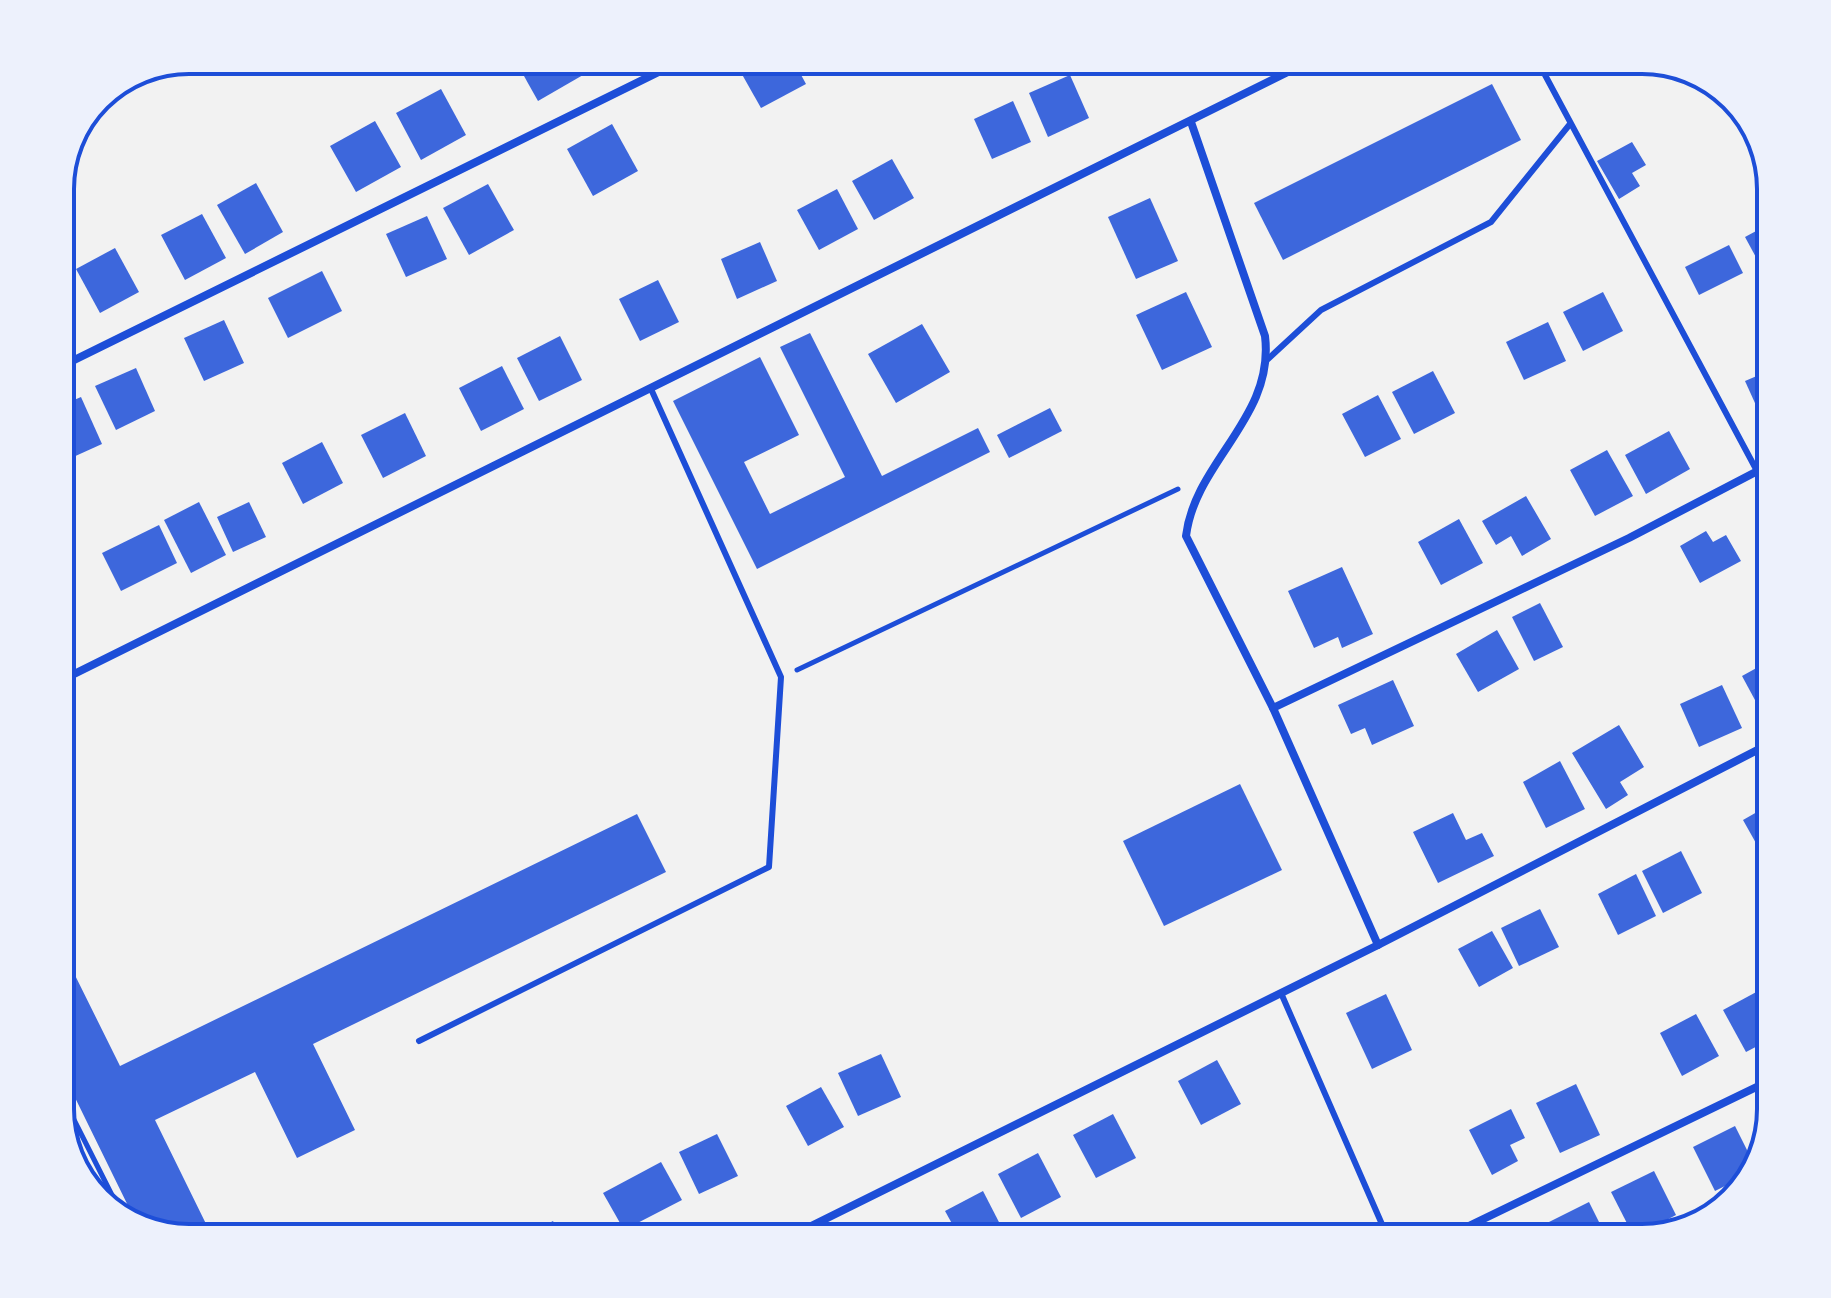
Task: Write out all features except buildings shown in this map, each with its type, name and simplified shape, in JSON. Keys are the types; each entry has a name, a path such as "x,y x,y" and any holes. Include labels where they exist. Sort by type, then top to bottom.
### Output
{"street":[{"path":"74,360 655,74"},
{"path":"74,674 1285,74"},
{"path":"1191,122 1265,336 1268,359 1257,399 1189,511 1186,536 1273,708 1378,945"},
{"path":"1273,708 1629,538 1757,471"},
{"path":"815,1224 1378,945 1757,750"},
{"path":"1473,1224 1757,1087"}],"lane":[{"path":"1544,74 1757,471"},
{"path":"1268,359 1321,310 1491,222 1570,124"},
{"path":"419,1041 769,867 781,677 651,389"},
{"path":"1281,993 1382,1224"}],"path":[{"path":"781,677 1136,511 1214,470"},
{"path":"75,1121 111,1192"}]}
